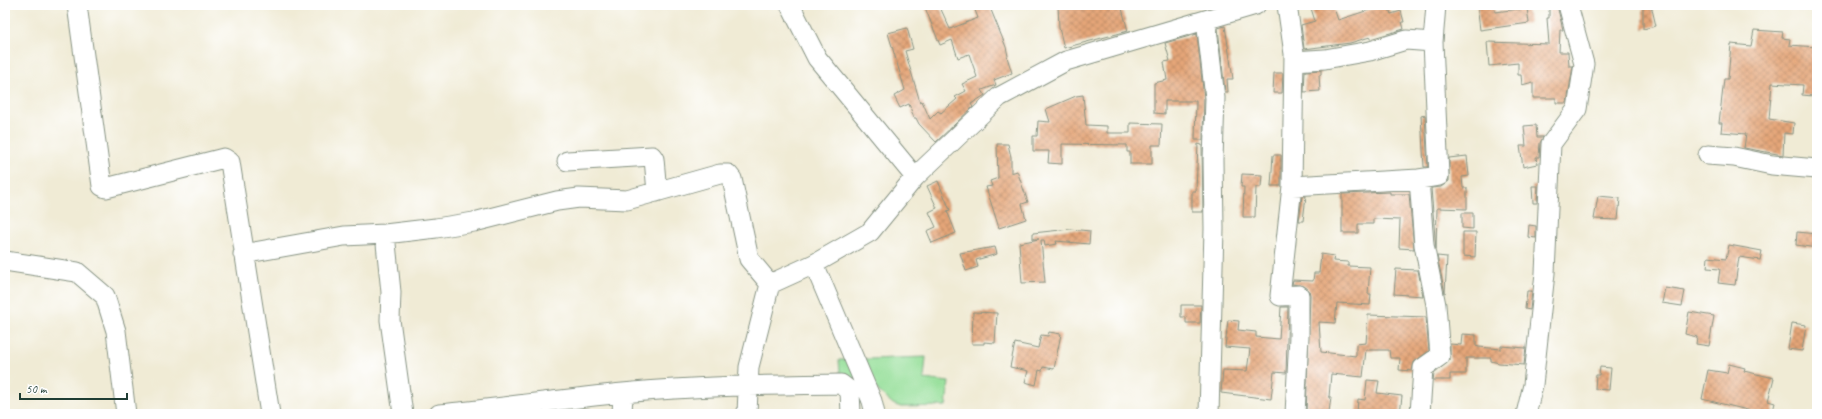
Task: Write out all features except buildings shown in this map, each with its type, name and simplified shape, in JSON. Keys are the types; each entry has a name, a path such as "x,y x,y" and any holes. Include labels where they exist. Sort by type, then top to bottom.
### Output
{"street":[{"path":"77,5 102,186 106,188 224,158 230,162 243,254 270,414"},
{"path":"790,5 817,58 915,178"},
{"path":"770,284 814,264 870,232 915,178 999,97 1066,60 1256,5"},
{"path":"1287,5 1294,61 1292,186 1280,296 1299,295 1299,336 1295,414"},
{"path":"1292,186 1419,179 1439,176 1433,42 1436,5"},
{"path":"1526,414 1533,385 1545,273 1551,144 1576,108 1584,64 1568,5"},
{"path":"1206,20 1216,98 1209,414"},
{"path":"1294,61 1324,60 1370,51 1406,40 1433,42"},
{"path":"1708,155 1772,165 1817,169"},
{"path":"567,161 652,156 654,159 657,192"},
{"path":"243,254 344,236 385,234 474,222 579,198 627,200 720,174 728,174 732,179 749,259 770,284"},
{"path":"1419,179 1424,245 1436,305 1440,356 1423,368 1420,414"},
{"path":"385,234 391,292 390,320 403,414"},
{"path":"5,261 77,272 105,296 116,331 126,414"},
{"path":"814,264 872,401 875,414"},
{"path":"747,414 747,386 749,368 770,284"},
{"path":"439,414 519,410 623,393 747,386 841,384 850,391 851,414"},
{"path":"622,414 623,393"}],"green space":[{"path":"926,357 924,379 949,382 946,406 901,407 893,404 874,387 841,384 839,360"}]}
